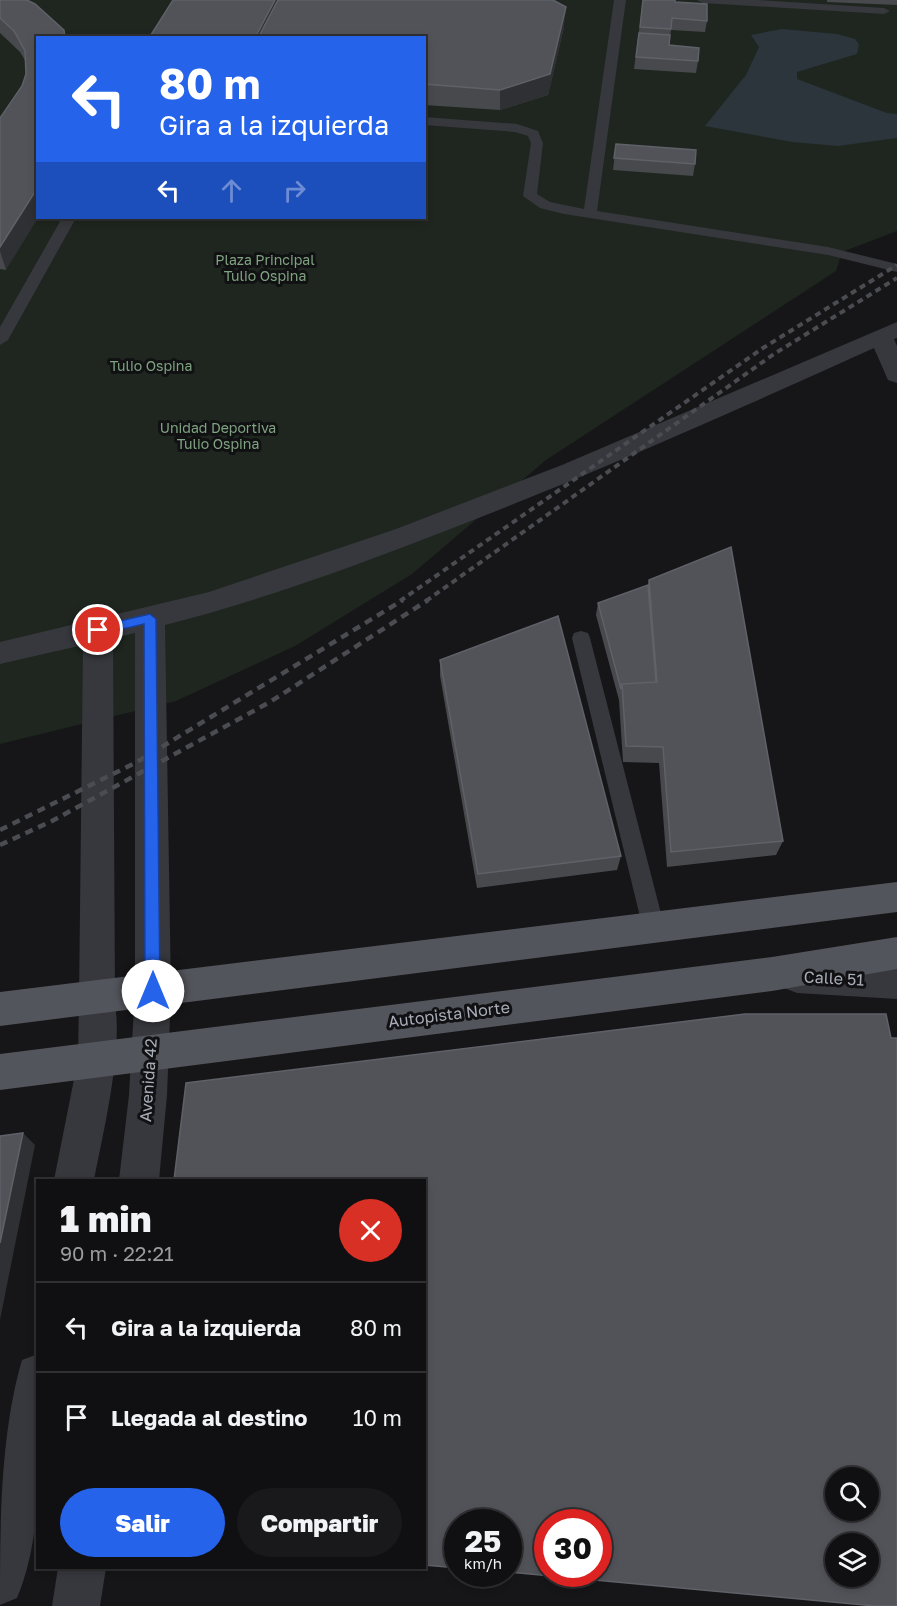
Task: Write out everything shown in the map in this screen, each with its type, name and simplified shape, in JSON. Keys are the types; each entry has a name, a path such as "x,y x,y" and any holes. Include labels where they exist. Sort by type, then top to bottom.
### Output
{"main road":[{"path":"0,1009 897,897"},
{"name":"Autopista Norte","path":"0,1072 772,974 897,952"}],"street":[{"path":"0,653 150,619 326,565 511,497 889,332 897,375"},
{"name":"Avenida 42","path":"139,1179 151,1052 153,991 150,619"},
{"path":"74,1179 97,1059 98,630"},
{"name":"Calle 51","path":"772,974 897,982"},
{"path":"0,1581 36,1387"},
{"path":"76,1606 82,1569"}],"lane":[{"path":"591,215 620,0"},
{"path":"703,0 884,11"},
{"path":"426,121 517,128 534,134 537,143 530,196 545,205 591,215 828,251 897,268"},
{"path":"0,340 68,219"},
{"path":"581,638 654,929"}],"green space":[{"name":"Unidad Deportiva Tulio Ospina","path":"0,0 897,0 897,231 842,252 836,271 546,460 412,574 295,646 176,701 0,744"}],"shaded area":[{"path":"782,29 837,34 855,39 859,44 857,54 797,72 797,79 887,113 897,114 897,138 838,146 792,142 705,126 746,75 759,47 751,35"}],"building":[{"path":"0,0 27,0 35,4 64,30 65,36 36,36 36,190 0,247 0,118 22,86 26,74 25,51 14,31 0,18"},
{"path":"173,0 275,0 256,36 150,36"},
{"path":"278,0 553,0 566,7 550,74 500,90 426,84 426,36 259,36"},
{"path":"643,0 675,0 675,2 707,4 707,21 672,18 671,29 640,27"},
{"path":"639,33 670,35 669,45 699,48 698,61 636,57"},
{"path":"616,144 696,150 695,164 614,158"},
{"path":"731,547 783,841 671,852 663,747 626,746 622,684 657,682 649,580"},
{"path":"648,585 656,682 622,684 621,689 598,603"},
{"path":"558,616 621,856 478,874 440,660"},
{"path":"745,1014 886,1014 891,1038 897,1038 897,1606 875,1606 612,1582 612,1509 534,1509 534,1574 522,1573 522,1509 444,1509 444,1567 426,1565 426,1179 174,1179 186,1083"},
{"path":"23,1133 0,1243 0,1136"}],"railway":[{"path":"400,601 763,348 897,265"},
{"path":"426,601 774,354 897,278"},
{"path":"0,830 137,762 403,600"},
{"path":"0,845 52,821 270,702 428,600"}],"route":[{"path":"98,630 150,619 153,991"}],"park label":[{"name":"Plaza Principal Tulio Ospina","path":"265,268"},
{"name":"Tulio Ospina","path":"151,366"}]}
